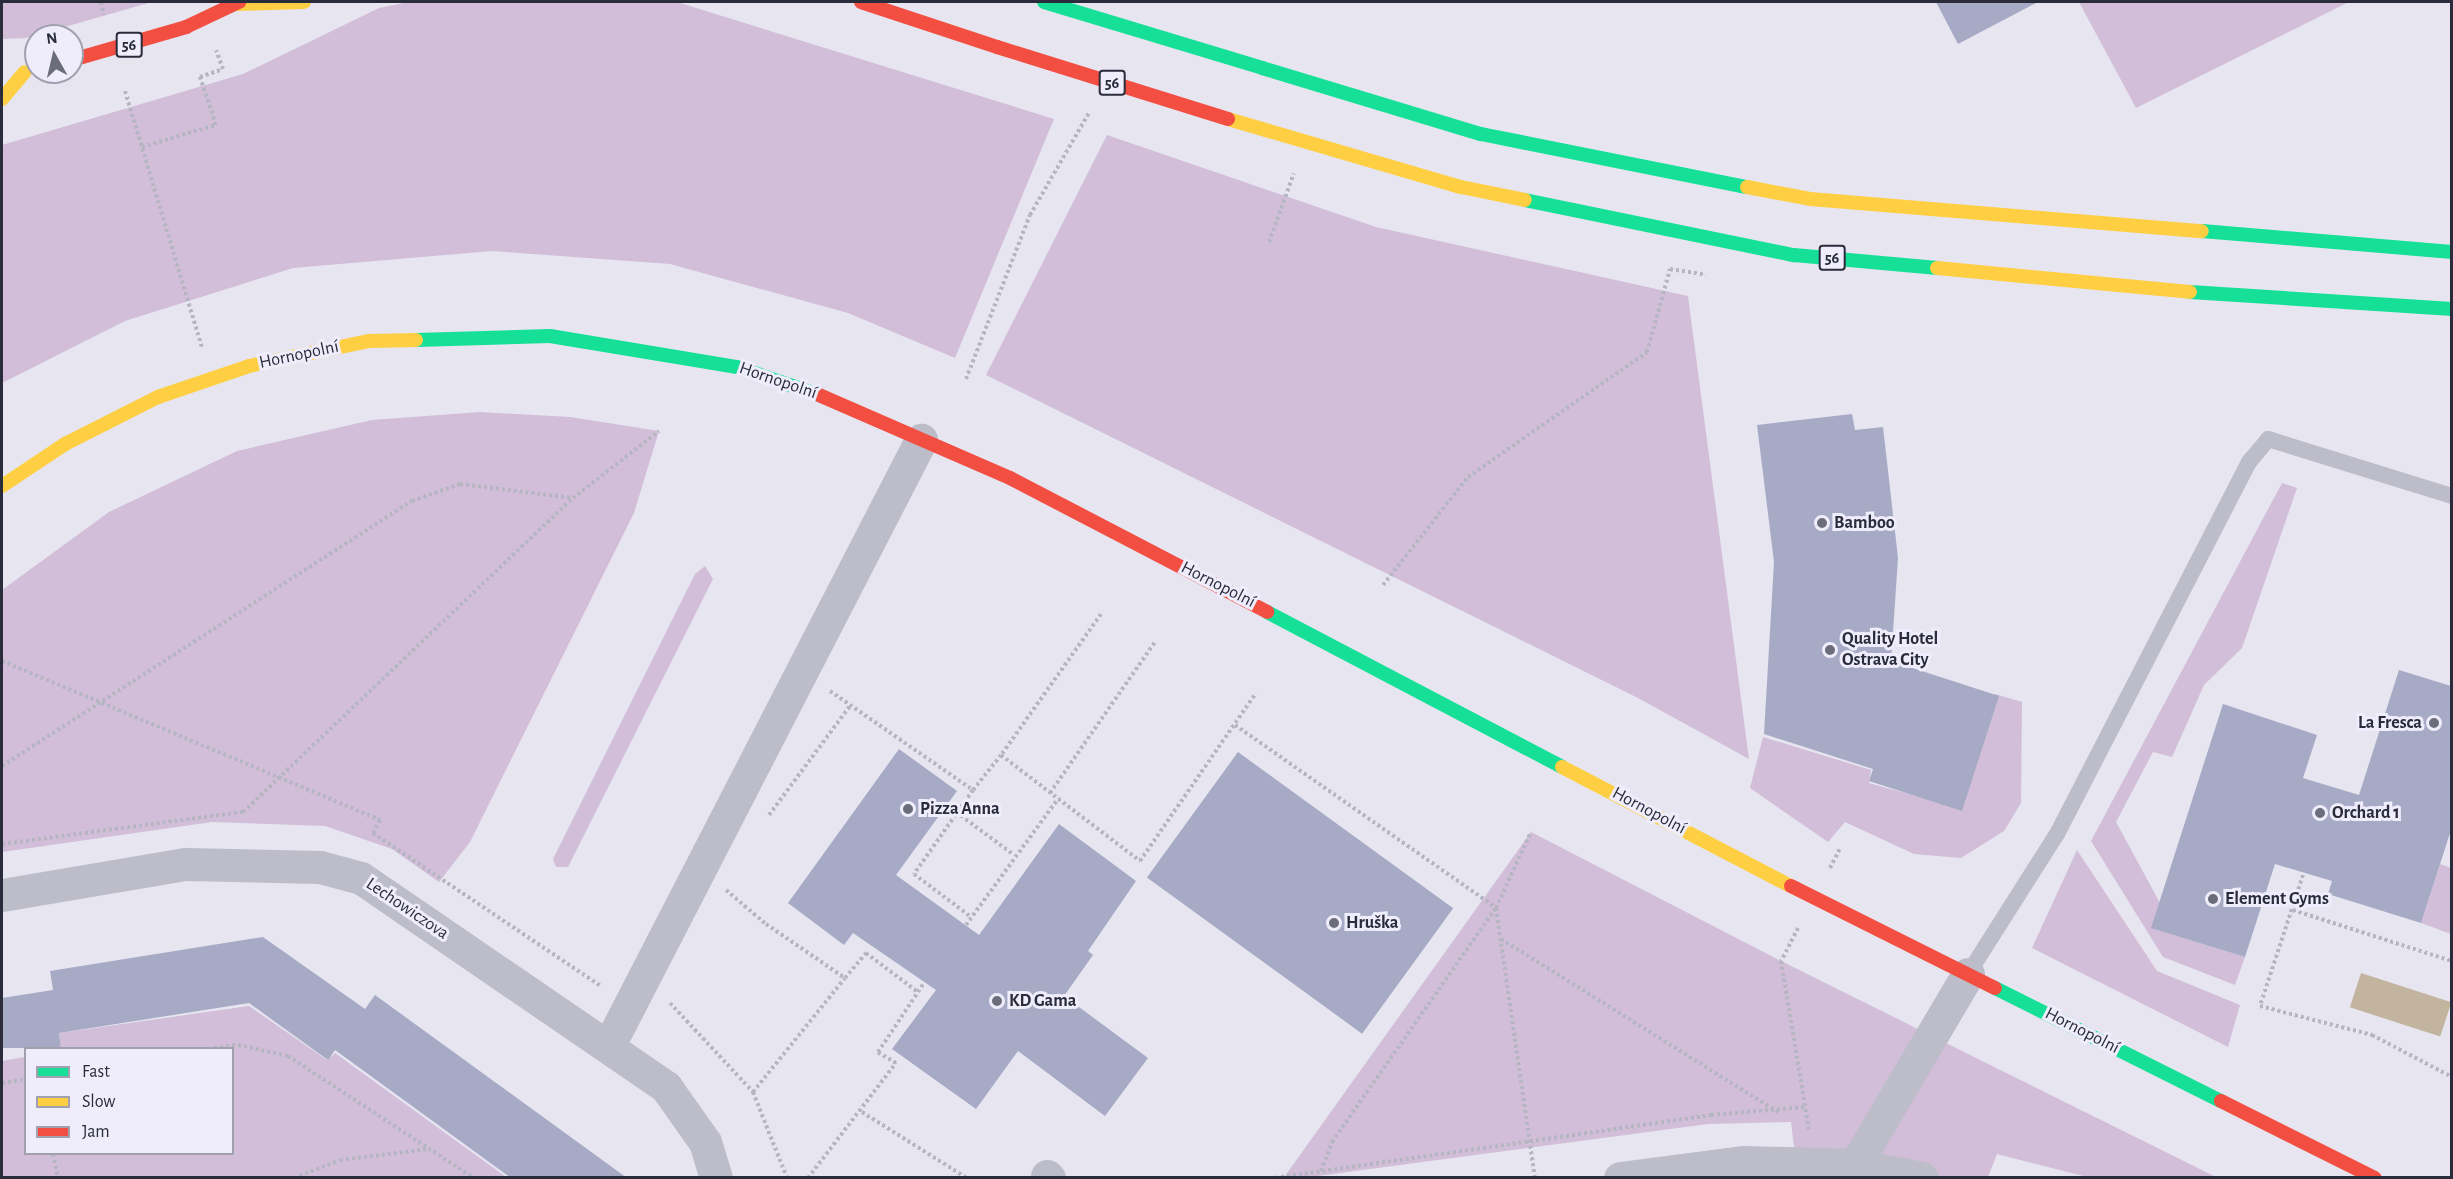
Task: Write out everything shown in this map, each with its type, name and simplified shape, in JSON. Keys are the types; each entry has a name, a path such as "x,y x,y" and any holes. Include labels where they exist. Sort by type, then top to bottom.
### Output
{"main road":[{"name":"56","path":"84,57 186,27 237,3 304,2"},
{"name":"56","path":"861,2 1228,118 1461,187 1794,255 2198,293 2451,309"},
{"path":"1044,2 1481,134 1810,199 2451,252"},
{"path":"2,76 24,71"},
{"path":"2,99 24,77"},
{"name":"Hornopolní","path":"2,486 110,419 209,377 369,341 550,336 737,367 804,388 1041,494 1814,898 2375,1178"}],"street":[{"path":"609,1045 800,669 921,440"},
{"name":"Lechowiczova","path":"2,895 186,864 320,867 361,878 609,1045 666,1087 688,1112 716,1178"},
{"path":"1864,1171 1968,974"},
{"path":"1620,1178 1744,1162 1817,1163 1922,1178"}],"lane":[{"path":"1968,974 2057,834 2249,462 2268,439 2451,496"}],"path":[{"path":"142,147 216,124 200,77 223,69"},
{"path":"124,91 209,377"},
{"path":"966,379 1030,215 1090,113"},
{"path":"1269,242 1294,173"},
{"path":"1383,585 1468,477 1647,352 1670,269"},
{"path":"2,844 243,812 573,498 659,431"},
{"path":"2,766 412,501 460,484 573,498"},
{"path":"971,917 914,874 956,812 1001,755 1101,614"},
{"path":"1050,793 1155,642"},
{"path":"2,661 96,705 380,819 373,833 630,1005"},
{"path":"800,669 973,790"},
{"path":"1001,755 1140,861 1256,693"},
{"path":"767,818 850,706"},
{"path":"1234,725 1496,908 1534,1178"},
{"path":"966,925 1014,855 1058,799"},
{"path":"956,812 1014,855"},
{"path":"1320,1171 1332,1142 1496,908 1531,832"},
{"path":"1817,1163 1804,1107 1781,961 1840,848"},
{"path":"2303,875 2260,1006 2372,1035 2451,1077"},
{"path":"718,883 765,924 845,978"},
{"path":"2293,910 2451,960"},
{"path":"1501,939 1778,1112"},
{"path":"753,1092 866,953 918,992"},
{"path":"808,1178 862,1112 896,1064 878,1052 924,983"},
{"path":"662,994 753,1092 787,1178"},
{"path":"222,1047 238,1045 288,1056 474,1178"},
{"path":"2,1083 24,1080"},
{"path":"1275,1178 1712,1115 1778,1112 1804,1107"},
{"path":"862,1112 967,1178"},
{"path":"294,1178 340,1160 430,1149"},
{"path":"53,1155 58,1178"}],"shaded area":[{"path":"2,2 152,2 75,24 24,24 24,38 2,39"},
{"path":"409,2 677,2 1054,119 955,358 848,313 670,264 492,251 293,268 125,321 2,383 2,145 243,74 379,8"},
{"path":"2079,2 2349,2 2136,108"},
{"path":"1107,135 1376,227 1688,296 1749,759 1638,698 986,375"},
{"path":"480,412 570,417 659,431 634,513 470,842 439,882 392,849 325,826 212,822 2,852 2,590 109,512 237,451 372,420"},
{"path":"2282,483 2297,488 2242,648 2204,685 2172,757 2153,752 2116,822 2160,903 2152,928 2245,957 2235,985 2163,957 2091,841"},
{"path":"705,566 713,579 568,867 556,867 553,859 695,574"},
{"path":"1995,694 2022,702 2021,803 2004,831 1961,858 1914,854 1845,822 1828,842 1750,788 1763,737 1871,770 1869,783 1960,808"},
{"path":"1531,832 1781,961 2216,1177 2087,1177 1997,1154 1988,1177 1922,1177 1796,1163 1791,1122 1708,1124 1310,1177 1285,1176"},
{"path":"2077,850 2157,971 2240,1005 2228,1047 2032,948"},
{"path":"2440,864 2451,868 2451,934 2421,923"},
{"path":"2361,973 2451,1002 2440,1037 2350,1007"},
{"path":"249,1006 327,1060 335,1053 506,1177 2,1177 2,1061 24,1057 24,1155 234,1155 234,1047 61,1047 59,1033"}],"building":[{"path":"1936,2 2038,2 1958,44"},
{"path":"1852,414 1855,430 1883,427 1898,558 1891,661 1999,696 1962,811 1869,781 1873,769 1764,734 1774,562 1757,425"},
{"name":"Orchard 1","path":"2399,670 2451,686 2451,830 2421,923 2328,894 2332,881 2275,864 2245,957 2151,928 2223,704 2317,735 2303,778 2359,795"},
{"path":"899,749 957,791 896,875 979,935 1059,824 1136,881 1088,951 1093,955 1064,996 1148,1058 1105,1116 1018,1051 976,1109 892,1049 936,990 853,933 844,945 788,903"},
{"path":"1238,752 1453,908 1362,1034 1147,877"},
{"path":"263,937 365,1009 375,995 627,1178 511,1178 335,1050 328,1060 249,1003 59,1033 61,1047 2,1048 2,998 53,990 50,971"}],"traffic: fast":[{"path":"1044,2 1262,68"},
{"path":"1262,68 1481,134 1747,187"},
{"path":"1525,200 1794,255 1937,268"},
{"path":"2202,231 2452,252"},
{"path":"2190,292 2452,309"},
{"path":"416,340 550,336 737,367 819,395"},
{"path":"1267,612 1562,767"},
{"path":"1995,988 2221,1101"}],"traffic: slow":[{"path":"235,4 304,2"},
{"path":"2,99 24,73"},
{"path":"1228,119 1461,187 1525,200"},
{"path":"1747,187 1810,199 2202,231"},
{"path":"1937,268 2190,292"},
{"path":"2,486 65,444 158,397 249,366 369,341 416,340"},
{"path":"1562,767 1791,886"}],"traffic: jam":[{"path":"186,27 239,2"},
{"path":"861,2 997,47"},
{"path":"84,57 186,27"},
{"path":"997,47 1228,119"},
{"path":"819,395 1010,478 1267,612"},
{"path":"1791,886 1995,988"},
{"path":"2221,1101 2375,1178"}],"place":[{"name":"Bamboo","path":"1822,523"},
{"name":"Quality Hotel Ostrava City","path":"1830,650"},
{"name":"La Fresca","path":"2434,723"},
{"name":"Pizza Anna","path":"908,809"},
{"name":"Orchard 1","path":"2320,813"},
{"name":"Element Gyms","path":"2213,899"},
{"name":"Hruška","path":"1334,923"},
{"name":"KD Gama","path":"997,1001"}]}
